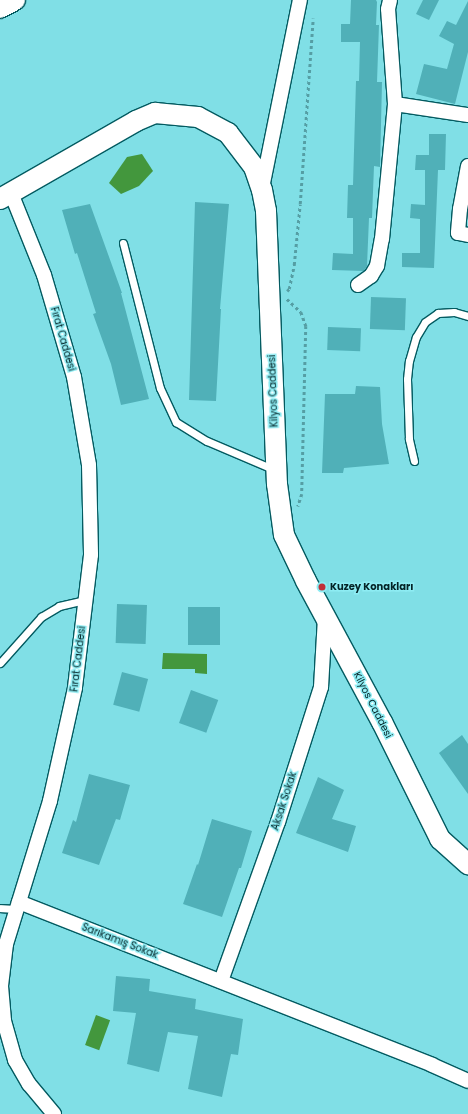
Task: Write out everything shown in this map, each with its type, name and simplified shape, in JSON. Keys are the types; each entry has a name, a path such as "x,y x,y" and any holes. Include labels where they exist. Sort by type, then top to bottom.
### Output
{"street":[{"path":"0,8 15,0"},
{"path":"262,190 300,0"},
{"path":"358,285 371,276 377,266 382,239 395,104 388,9 390,0"},
{"path":"395,104 468,114"},
{"name":"Kilyos Caddesi","path":"5,196 136,121 155,113 198,117 228,133 254,167 262,190 266,211 276,471 284,535 306,580 382,722 440,840 468,864"},
{"path":"468,166 460,209 458,233 468,234"},
{"name":"Fırat Caddesi","path":"5,196 44,275 74,377 90,465 91,555 75,688 50,801 6,944 1,986 4,1021 15,1060 30,1084 54,1114"},
{"name":"Aksak Sokak","path":"221,981 278,822 321,687 326,615"},
{"name":"Sarıkamış Sokak","path":"17,905 221,981 432,1065 468,1081"}],"lane":[{"path":"122,243 160,388 176,422 207,441 276,471"},
{"path":"414,460 409,439 407,378 409,361 416,337 425,322 438,313 454,312 468,316"},
{"path":"0,663 41,617 59,606 85,600"},
{"path":"0,908 17,905"}],"path":[{"path":"284,535 297,514 302,494 306,326 301,312 283,295 289,289 294,265 313,15"}],"shaded area":[{"path":"142,154 153,171 139,186 121,194 109,183 127,157"},
{"path":"163,653 207,654 207,674 195,673 195,669 162,669"},
{"path":"96,1015 110,1020 99,1050 85,1045"}],"building":[{"path":"351,0 376,0 377,2 376,25 379,25 377,82 382,82 380,167 374,166 372,218 369,218 367,266 364,271 332,270 333,253 353,254 353,218 347,218 348,185 353,185 356,81 359,81 360,42 341,42 341,24 350,24"},
{"path":"423,0 439,0 429,20 416,14"},
{"path":"468,1 468,52 455,104 416,94 424,64 447,69 454,44 439,36 447,21 456,25"},
{"path":"429,134 446,134 445,170 438,170 434,268 402,267 402,253 420,253 420,219 410,218 411,204 425,205 425,170 415,170 416,155 429,155"},
{"path":"195,202 229,204 220,309 216,401 189,400"},
{"path":"90,204 122,293 149,399 121,405 111,364 93,314 96,313 77,253 75,254 62,210"},
{"path":"371,297 406,298 405,330 370,329"},
{"path":"328,327 361,328 360,351 327,350"},
{"path":"356,386 380,387 382,424 389,464 344,468 343,473 322,473 325,394 355,394"},
{"path":"117,604 147,605 146,644 116,643"},
{"path":"188,607 220,607 220,645 188,645"},
{"path":"122,672 148,679 139,712 113,705"},
{"path":"191,690 218,700 206,733 179,723"},
{"path":"462,735 468,744 468,794 439,753"},
{"path":"89,774 130,785 120,820 116,819 99,865 62,853 73,820 76,822"},
{"path":"318,777 344,790 332,819 356,826 348,852 296,833"},
{"path":"212,819 252,831 241,868 239,868 222,917 183,904 197,864 198,865"},
{"path":"116,976 150,979 149,991 196,999 195,1009 243,1019 238,1055 231,1054 222,1097 188,1089 198,1036 168,1032 159,1072 127,1064 136,1013 113,1011"}],"place":[{"name":"Kuzey Konakları","path":"322,587"}]}
